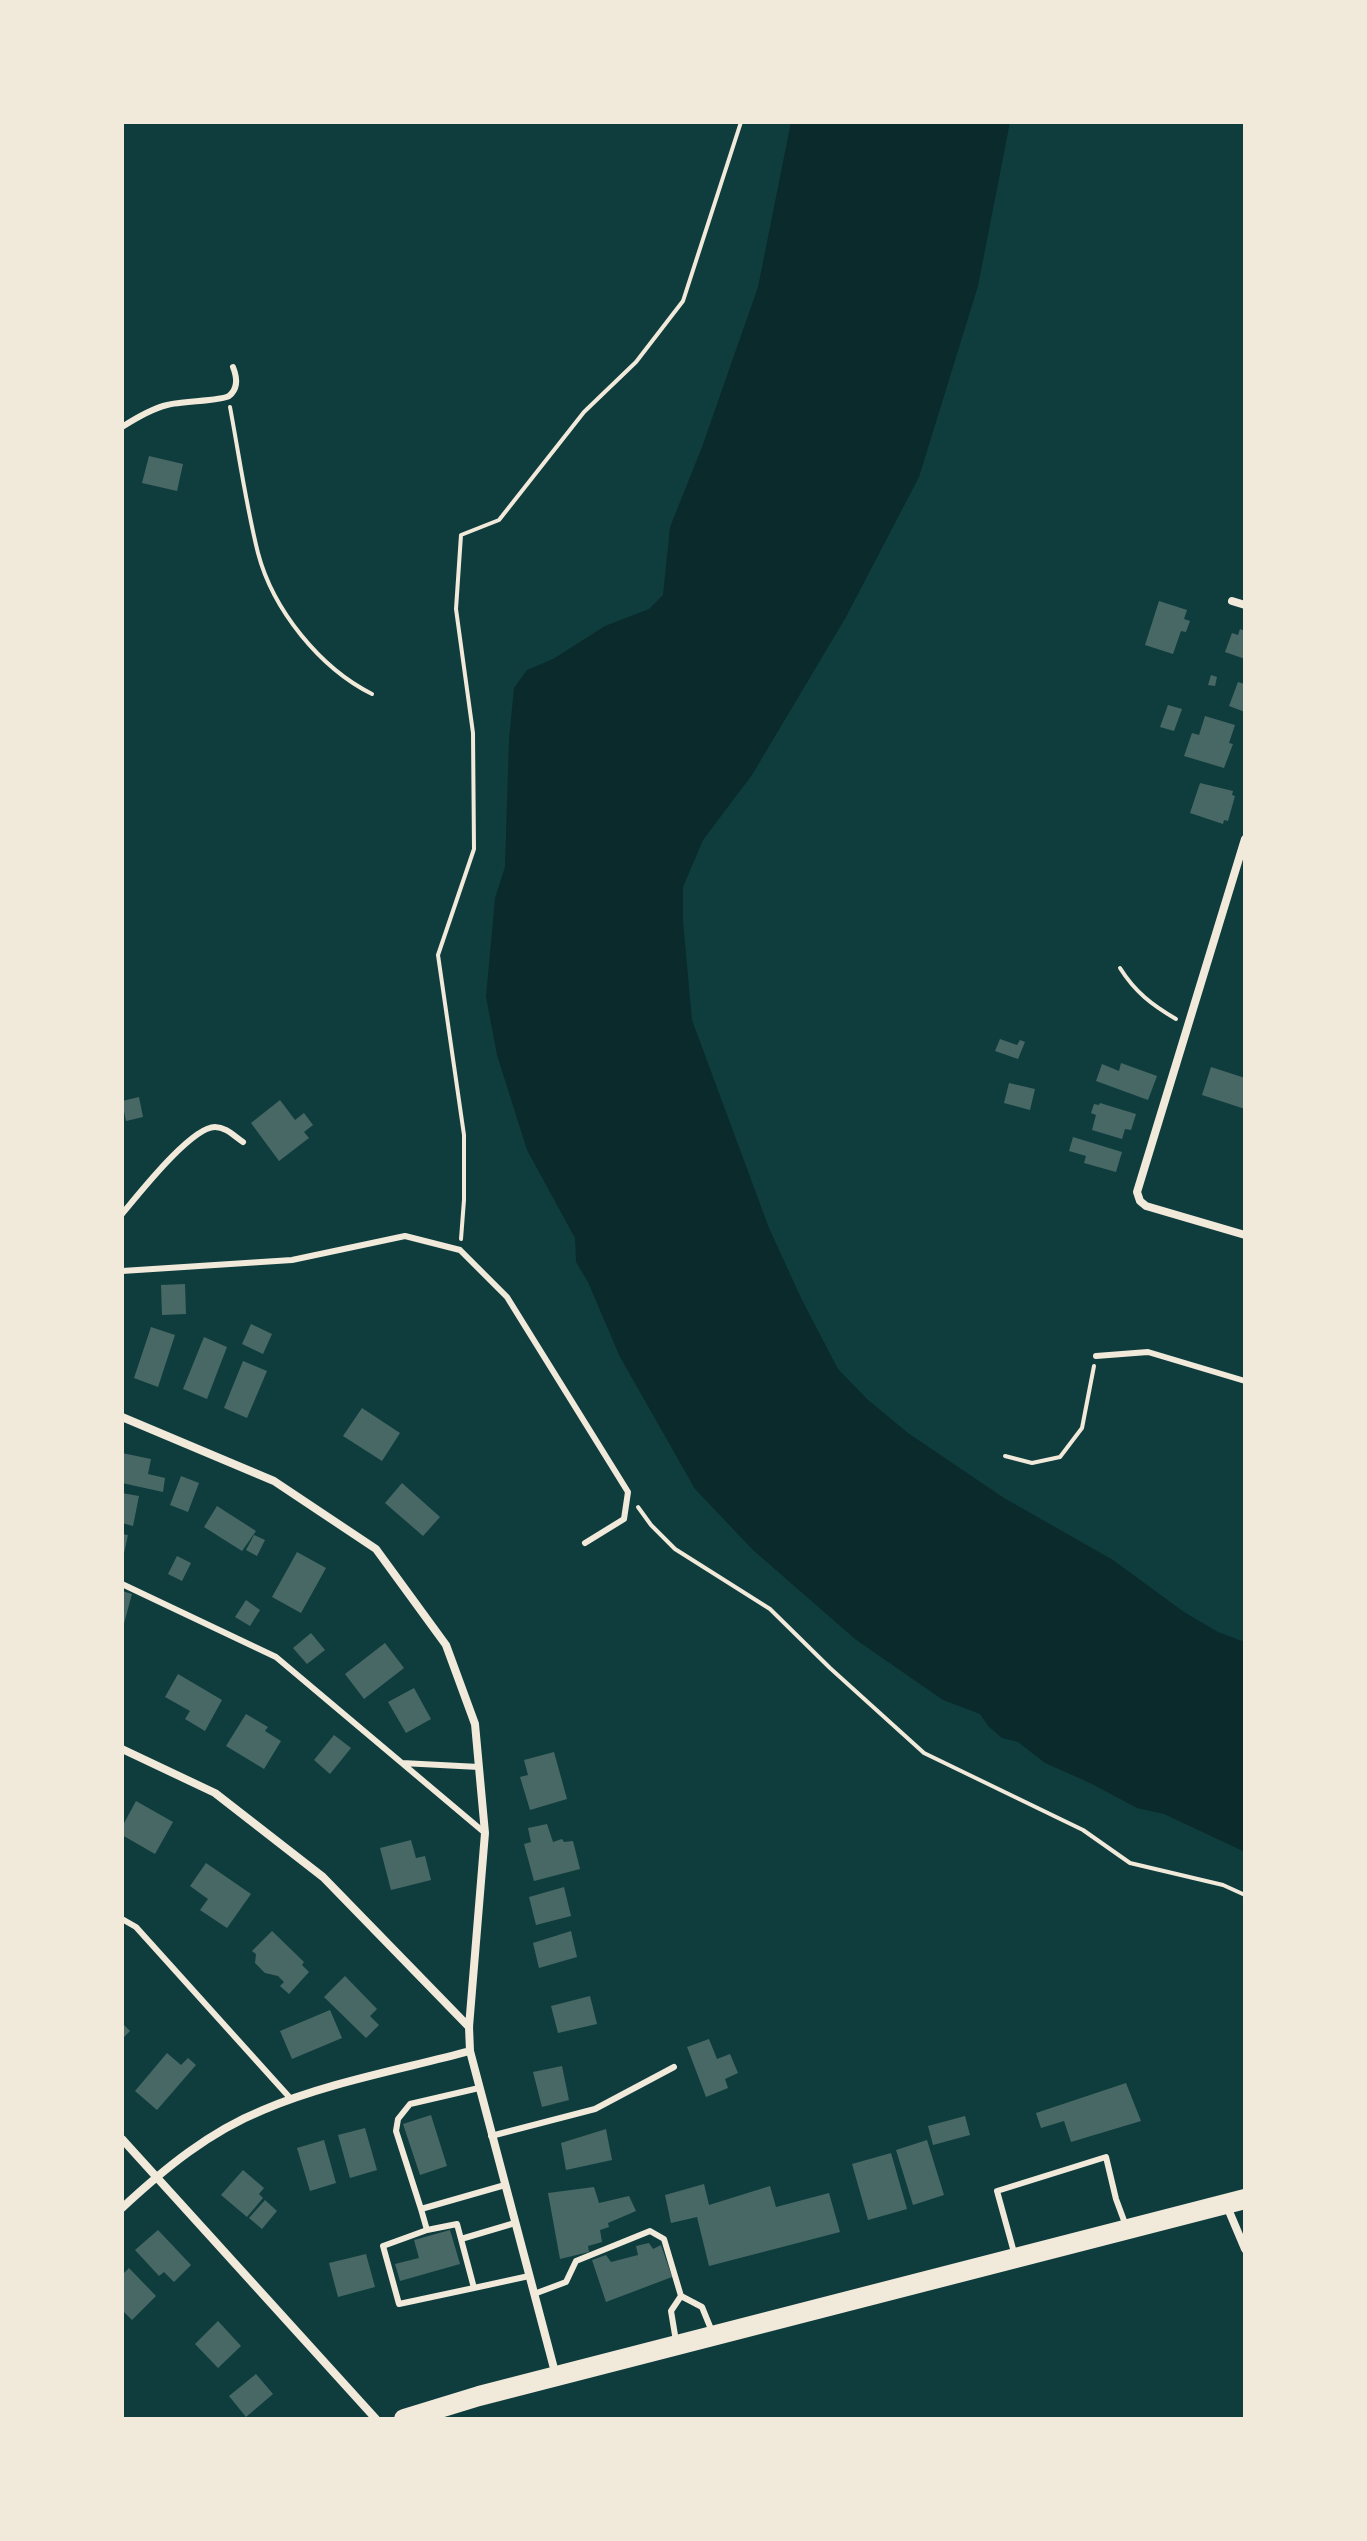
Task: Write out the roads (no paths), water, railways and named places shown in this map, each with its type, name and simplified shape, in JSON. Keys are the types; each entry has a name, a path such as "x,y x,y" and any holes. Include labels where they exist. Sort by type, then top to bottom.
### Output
{"main road":[{"path":"404,2419 479,2396 1236,2201"}],"street":[{"path":"1232,601 1245,605"},
{"path":"1245,839 1137,1192 1146,1206 1245,1235"},
{"path":"122,1417 274,1481 376,1549 446,1645 475,1724 485,1833 469,2027 470,2051 557,2376"},
{"path":"122,1749 215,1793 323,1877 469,2027"},
{"path":"122,2208 178,2158 261,2111 291,2099 470,2051"},
{"path":"122,2139 376,2419"},
{"path":"1236,2201 1245,2249"}],"lane":[{"path":"122,427 166,405 203,399 219,400 228,396 235,389 237,379 233,367"},
{"path":"122,1214 171,1158 209,1127 219,1127 243,1142"},
{"path":"122,1271 292,1260 405,1236 460,1250 507,1297 628,1492 624,1519 585,1543"},
{"path":"1096,1356 1148,1352 1245,1381"},
{"path":"122,1584 276,1657 485,1833"},
{"path":"402,1763 479,1767"},
{"path":"122,1919 136,1927 291,2099"},
{"path":"491,2136 595,2109 674,2067"},
{"path":"427,2230 396,2131 398,2119 410,2104 479,2088"},
{"path":"1016,2258 997,2191 1106,2157 1127,2230"},
{"path":"421,2209 505,2185"},
{"path":"461,2239 515,2223"},
{"path":"474,2288 457,2224 427,2230 383,2246 399,2304 474,2288 529,2276"},
{"path":"534,2294 566,2282 576,2261 650,2231 664,2239 681,2296 702,2307 714,2335"},
{"path":"676,2345 671,2311 681,2296"}],"water":[{"path":"791,122 1010,122 978,286 919,477 846,617 752,775 703,840 683,887 692,1020 769,1228 838,1369 867,1399 908,1433 1004,1498 1113,1560 1184,1612 1218,1632 1245,1642 1245,1852 1164,1814 1137,1808 1045,1763 1018,1742 1002,1738 980,1714 943,1700 855,1639 753,1550 695,1489 620,1357 588,1282 576,1262 575,1238 527,1150 497,1055 486,997 495,898 505,867 509,739 514,688 527,670 553,659 605,626 649,609 663,595 670,527 702,447 758,287"}]}
